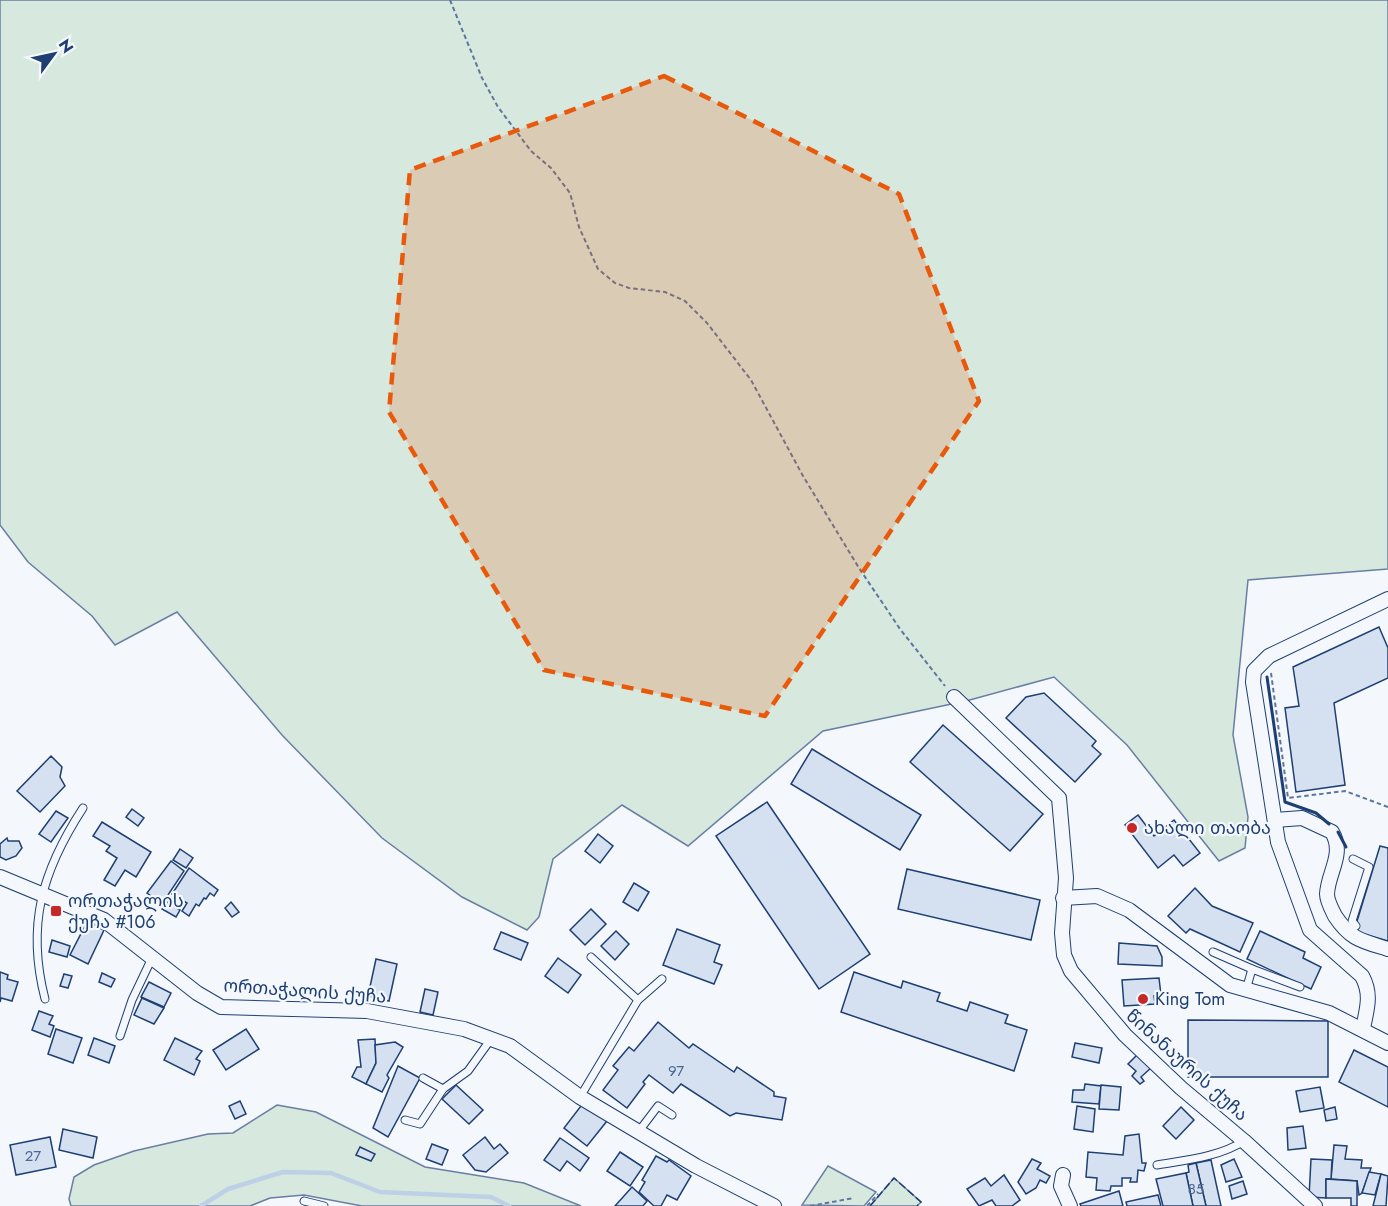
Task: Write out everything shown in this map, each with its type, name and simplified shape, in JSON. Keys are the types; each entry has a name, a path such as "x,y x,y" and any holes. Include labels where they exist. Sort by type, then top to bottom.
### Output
{"street":[{"path":"1364,1028 1369,996 1367,985 1362,976 1310,930 1278,842 1253,682 1254,671 1269,656 1388,599"},
{"name":"წინანაურის ქუჩა","path":"954,697 1059,798 1066,878 1063,898 1064,955 1071,971 1125,1035 1181,1088 1244,1141 1315,1206"},
{"path":"1275,820 1302,818 1332,832 1338,849 1327,896 1332,910 1345,931 1355,939 1388,949"},
{"name":"ორთაჭალის ქუჩა","path":"0,877 104,920 197,993 221,1007 367,1011 464,1029 510,1046 580,1097 774,1206"},
{"path":"1063,898 1097,896 1129,910 1230,985 1329,1013 1364,1028 1388,1043"},
{"path":"1063,1175 1060,1186 1070,1206"}],"lane":[{"path":"45,999 37,966 36,938 42,896 57,852 83,808"},
{"path":"1353,859 1369,867 1352,921 1356,926"},
{"path":"1213,952 1300,987"},
{"path":"591,957 638,1000"},
{"path":"120,1036 132,1000 152,958"},
{"path":"1246,990 1252,969"},
{"path":"580,1097 638,1000 662,979"},
{"path":"405,1120 420,1124 443,1089 468,1071 491,1039"},
{"path":"423,1078 443,1089"},
{"path":"639,1131 658,1106 672,1115"},
{"path":"1157,1165 1215,1154 1232,1149 1244,1141"},
{"path":"304,1201 324,1206"}],"path":[{"path":"450,0 482,78 498,107 531,151 551,168 570,193 579,227 598,269 615,283 629,288 665,292 685,301 707,323 751,380 803,476 859,568 900,628 954,697"},
{"path":"1270,672 1288,798 1345,791 1388,807"},
{"path":"867,1206 878,1194"},
{"path":"810,1206 854,1198"}],"highlighted area":[{"path":"664,76 899,194 979,401 765,716 544,670 389,412 410,170"}],"shaded area":[{"path":"0,0 1388,0 1388,569 1248,580 1233,735 1248,817 1245,848 1219,861 1127,745 1054,677 966,701 823,731 688,846 622,805 553,859 539,917 527,930 462,897 382,838 282,735 177,612 115,645 92,616 28,562 0,525"},
{"path":"277,1105 316,1112 425,1167 524,1183 581,1206 362,1206 304,1195 270,1198 250,1206 71,1206 69,1199 74,1177 94,1165 134,1151 208,1134 233,1133"},
{"path":"828,1166 876,1192 864,1206 802,1205"},
{"path":"894,1178 921,1202 917,1206 870,1206"}],"building":[{"path":"1379,627 1388,648 1388,678 1334,703 1345,785 1296,792 1285,708 1299,706 1293,667"},
{"path":"1044,693 1096,741 1092,746 1101,754 1075,782 1006,718 1026,697"},
{"path":"943,725 1043,814 1010,851 910,762"},
{"path":"812,749 921,815 900,850 791,784"},
{"path":"51,756 62,767 60,777 65,786 40,812 17,791"},
{"path":"767,802 870,954 819,989 716,836"},
{"path":"132,809 144,818 138,826 126,817"},
{"path":"56,811 68,818 51,842 39,834"},
{"path":"1138,815 1154,836 1174,820 1200,853 1183,866 1174,855 1158,868 1125,825"},
{"path":"102,822 151,852 136,877 125,870 115,886 104,880 117,858 106,851 110,846 93,836"},
{"path":"598,834 613,846 600,863 585,851"},
{"path":"7,838 8,841 19,841 22,848 16,856 6,860 0,857 0,844"},
{"path":"1380,846 1388,848 1388,941 1354,931"},
{"path":"180,849 193,858 186,868 173,860"},
{"path":"171,861 184,871 162,904 147,893"},
{"path":"189,868 218,890 214,896 210,893 206,899 204,898 199,906 196,904 189,916 182,911 187,903 172,894"},
{"path":"907,869 1040,900 1031,940 898,909"},
{"path":"634,883 649,892 638,911 623,902"},
{"path":"1195,888 1212,906 1253,923 1240,952 1190,929 1186,933 1168,916"},
{"path":"167,902 180,910 176,917 162,909"},
{"path":"231,902 239,912 232,917 225,908"},
{"path":"591,909 606,924 585,945 570,930"},
{"path":"87,922 104,930 88,964 70,955"},
{"path":"677,929 720,945 714,962 722,965 714,984 663,965"},
{"path":"616,931 629,944 615,960 601,946"},
{"path":"1260,931 1305,952 1303,958 1321,967 1311,989 1247,959"},
{"path":"501,932 528,943 521,960 494,949"},
{"path":"52,940 70,946 67,957 49,952"},
{"path":"1119,943 1157,946 1162,957 1162,966 1118,964"},
{"path":"558,958 581,975 568,993 545,976"},
{"path":"376,959 397,964 389,1001 368,996"},
{"path":"0,972 8,975 7,979 18,982 12,1001 1,998 0,1002"},
{"path":"854,972 901,988 903,981 940,993 937,1001 967,1011 970,1002 1008,1015 1005,1023 1027,1030 1014,1071 841,1012"},
{"path":"102,973 115,979 111,987 99,982"},
{"path":"64,974 72,976 68,988 60,986"},
{"path":"1159,978 1161,995 1154,996 1155,1004 1124,1006 1122,980"},
{"path":"149,982 171,993 164,1007 141,997"},
{"path":"425,989 438,992 433,1015 420,1012"},
{"path":"142,998 164,1008 154,1024 134,1015"},
{"path":"39,1011 53,1016 49,1024 54,1026 50,1037 32,1030"},
{"path":"1188,1020 1328,1021 1328,1077 1188,1077"},
{"path":"658,1022 689,1048 693,1044 734,1072 737,1067 774,1092 774,1096 786,1098 782,1120 736,1113 730,1116 681,1084 673,1093 649,1075 627,1108 603,1090 618,1070 613,1066 629,1047 634,1051"},
{"path":"56,1029 82,1038 73,1063 48,1054"},
{"path":"246,1029 259,1049 226,1070 213,1050"},
{"path":"94,1038 115,1046 109,1063 88,1055"},
{"path":"175,1038 202,1051 196,1059 200,1061 194,1075 164,1060"},
{"path":"375,1039 376,1063 366,1084 352,1077 357,1067 361,1067 358,1040"},
{"path":"395,1042 403,1047 387,1075 389,1078 382,1092 366,1084 376,1063 375,1045"},
{"path":"1075,1043 1102,1048 1099,1063 1072,1057"},
{"path":"1354,1050 1388,1067 1388,1107 1339,1082"},
{"path":"1140,1052 1153,1066 1141,1077 1144,1081 1140,1084 1132,1076 1136,1071 1128,1064"},
{"path":"398,1066 420,1078 388,1137 373,1128"},
{"path":"1085,1084 1101,1086 1099,1104 1072,1102 1073,1090 1084,1090"},
{"path":"456,1085 483,1110 469,1124 442,1099"},
{"path":"1101,1085 1121,1087 1119,1110 1099,1109"},
{"path":"1320,1087 1324,1108 1300,1112 1296,1091"},
{"path":"240,1101 246,1114 235,1119 229,1106"},
{"path":"584,1102 607,1121 587,1146 564,1128"},
{"path":"1077,1106 1095,1109 1093,1132 1074,1129"},
{"path":"1181,1107 1194,1120 1176,1139 1163,1126"},
{"path":"1335,1107 1337,1119 1326,1121 1324,1110"},
{"path":"1303,1126 1306,1148 1288,1150 1287,1128"},
{"path":"63,1129 97,1137 93,1158 59,1150"},
{"path":"1139,1134 1142,1163 1146,1163 1144,1171 1138,1170 1137,1182 1130,1182 1131,1178 1122,1178 1122,1186 1111,1186 1110,1191 1096,1190 1097,1178 1086,1177 1088,1152 1123,1155 1125,1136"},
{"path":"50,1137 56,1167 16,1175 10,1145"},
{"path":"485,1137 494,1149 500,1144 508,1153 486,1172 475,1170 463,1155"},
{"path":"560,1138 589,1158 580,1171 567,1161 560,1171 544,1160"},
{"path":"432,1144 448,1150 442,1165 426,1159"},
{"path":"1334,1145 1347,1146 1345,1159 1362,1160 1361,1168 1371,1168 1362,1193 1359,1195 1357,1181 1331,1179"},
{"path":"360,1147 375,1154 371,1161 356,1155"},
{"path":"620,1152 643,1167 630,1186 607,1171"},
{"path":"656,1156 667,1162 669,1160 691,1176 677,1200 667,1195 661,1206 654,1206 639,1192 645,1182 642,1180"},
{"path":"1032,1159 1041,1163 1037,1169 1050,1176 1046,1183 1040,1180 1036,1188 1026,1194 1018,1182"},
{"path":"1234,1159 1242,1177 1226,1182 1221,1165"},
{"path":"1311,1159 1332,1160 1331,1179 1326,1179 1326,1198 1309,1197"},
{"path":"1211,1160 1221,1206 1206,1206 1196,1163"},
{"path":"1196,1163 1206,1206 1193,1206 1186,1173 1189,1172 1188,1165"},
{"path":"1369,1172 1381,1174 1375,1195 1362,1193"},
{"path":"1186,1173 1193,1206 1163,1206 1156,1179"},
{"path":"1381,1174 1388,1176 1386,1206 1373,1206"},
{"path":"1004,1175 1020,1200 1012,1206 996,1206 992,1200 979,1206 967,1189 985,1178 991,1186"},
{"path":"1326,1179 1357,1181 1357,1206 1351,1206 1351,1198 1326,1198"},
{"path":"1243,1181 1247,1194 1232,1199 1229,1186"},
{"path":"632,1187 647,1201 643,1206 615,1206"},
{"path":"1119,1191 1123,1206 1081,1206 1080,1204"},
{"path":"1158,1195 1161,1206 1127,1206 1126,1202"}],"waterway":[{"path":"201,1206 228,1189 283,1172 331,1173 380,1192 491,1197 509,1206"}],"fence":[{"path":"870,1206 894,1178 921,1202 917,1206"}],"wall":[{"path":"1267,677 1285,802 1316,813 1329,824"},
{"path":"1338,832 1346,847"}],"place":[{"name":"ახალი თაობა","path":"1132,828"},
{"name":"ორთაჭალის ქუჩა #106","path":"56,911"},
{"name":"King Tom","path":"1143,999"}]}
